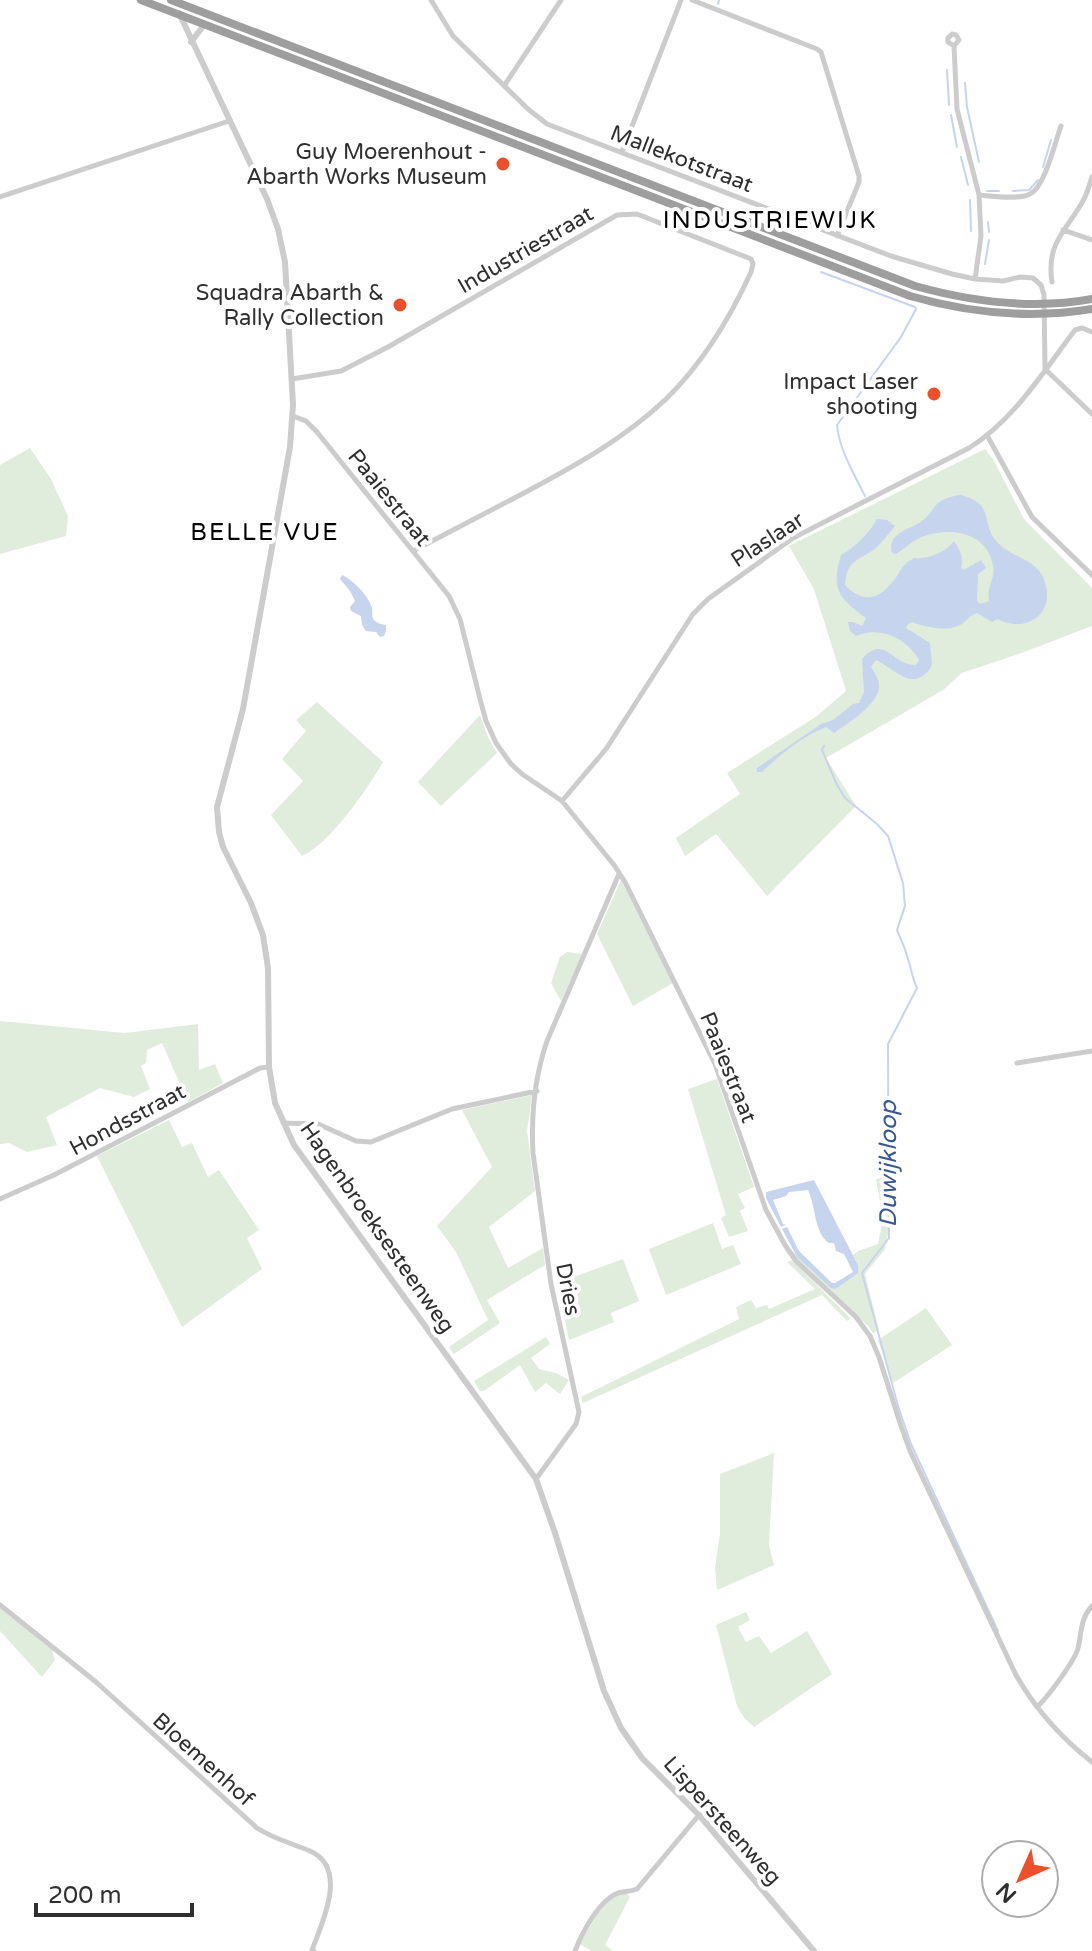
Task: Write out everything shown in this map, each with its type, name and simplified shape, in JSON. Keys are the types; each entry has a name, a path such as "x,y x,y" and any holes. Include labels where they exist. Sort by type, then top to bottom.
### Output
{"highway":[{"path":"141,0 910,296 972,310 1045,314 1092,309"},
{"path":"173,1 892,279 963,298 1008,303 1092,299"}],"street":[{"name":"Mallekotstraat","path":"431,0 453,36 547,124 891,256 975,279 1003,281 1033,278 1041,285 1044,303"},
{"path":"504,86 561,0"},
{"path":"622,152 681,0"},
{"path":"692,0 821,52 859,176 837,236"},
{"name":"Hagenbroeksesteenweg","path":"173,1 267,199 285,262 293,416 287,469 243,709 217,807 223,847 263,935 268,968 269,1067 275,1103 294,1145 536,1479 612,1709"},
{"path":"191,42 204,25"},
{"path":"954,46 957,109 979,195 981,236 975,279"},
{"path":"0,197 229,121"},
{"path":"979,195 1021,196 1034,192 1042,182 1061,126"},
{"path":"1052,282 1053,248 1082,204 1092,177"},
{"name":"Industriestraat","path":"292,379 341,371 617,215 637,214 751,259 751,272 727,321 682,382 655,408 584,460 413,551"},
{"path":"1063,230 1092,240"},
{"path":"1044,303 1045,369 1092,414"},
{"name":"Plaslaar","path":"562,801 606,749 693,614 708,599 793,538 988,436 1012,413 1078,328 1092,332"},
{"name":"Paaiestraat","path":"293,416 306,421 317,432 455,606 486,721 503,754 522,774 562,801 620,873 715,1064 766,1210 796,1261 856,1317 870,1336 910,1451 1016,1675 1058,1733 1092,1762"},
{"path":"988,436 1032,517 1092,575"},
{"name":"Dries","path":"536,1479 576,1424 579,1412 551,1284 533,1153 532,1133 539,1068 547,1041 620,873"},
{"path":"1017,1063 1092,1051"},
{"name":"Hondsstraat","path":"0,1199 54,1175 260,1068 269,1067"},
{"path":"283,1123 318,1124 356,1141 371,1142 452,1109 537,1091"},
{"name":"Bloemenhof","path":"0,1605 96,1682 257,1828 320,1858 331,1886 314,1951"},
{"path":"1037,1707 1077,1653 1083,1619 1092,1606"},
{"name":"Lispersteenweg","path":"612,1709 642,1758 699,1815 814,1951"},
{"path":"575,1951 593,1917 609,1899 637,1889 699,1815"}],"green space":[{"path":"30,448 51,479 68,516 66,536 0,554 0,465"},
{"path":"985,449 1024,519 1092,588 1092,626 962,673 943,690 826,758 856,806 767,896 716,834 685,856 676,838 740,794 727,773 817,716 846,691 814,589 789,546"},
{"path":"317,702 383,762 336,828 302,856 271,815 303,781 282,759 306,731 296,720"},
{"path":"480,715 497,753 441,806 418,782"},
{"path":"621,880 673,983 633,1006 597,934"},
{"path":"567,952 582,954 561,1001 551,983 560,957"},
{"path":"0,1021 125,1033 198,1024 199,1070 215,1064 223,1083 188,1102 162,1043 147,1050 146,1063 141,1066 150,1089 134,1097 100,1088 46,1117 57,1145 27,1152 9,1143 0,1144"},
{"path":"717,1079 754,1187 738,1194 745,1208 740,1211 748,1231 729,1237 721,1218 726,1215 688,1089"},
{"path":"532,1095 527,1131 535,1191 489,1227 508,1268 543,1248 545,1265 487,1300 500,1323 454,1354 449,1347 488,1320 456,1252 437,1226 492,1167 462,1110"},
{"path":"169,1120 182,1147 192,1143 208,1177 219,1170 259,1230 247,1238 262,1269 182,1327 97,1156"},
{"path":"890,1176 890,1224 885,1249 865,1274 879,1330 873,1333 798,1261 791,1250 836,1289 855,1275 858,1265 853,1255 878,1244 883,1219 876,1179"},
{"path":"713,1223 722,1249 733,1245 741,1264 666,1295 649,1249"},
{"path":"623,1259 639,1301 611,1313 614,1322 569,1340 557,1283"},
{"path":"792,1260 850,1318 847,1321 822,1295 583,1403 581,1397 739,1319 736,1307 751,1300 756,1308 767,1305 769,1309 815,1289 787,1262"},
{"path":"926,1308 952,1345 893,1383 878,1340"},
{"path":"546,1337 550,1344 531,1358 539,1369 569,1380 560,1394 546,1383 535,1392 520,1365 480,1391 474,1381"},
{"path":"774,1453 769,1545 774,1565 717,1590 715,1568 720,1534 720,1474"},
{"path":"0,1608 52,1650 55,1660 42,1677 0,1631"},
{"path":"746,1612 750,1620 738,1627 746,1642 759,1636 771,1653 807,1631 832,1674 754,1727 737,1706 716,1625"},
{"path":"626,1893 630,1897 605,1945 613,1951 592,1951 580,1944 605,1906 618,1895"}],"water":[{"path":"960,495 979,503 999,544 1029,562 1043,577 1047,600 1038,617 1020,624 997,619 992,622 977,613 960,625 949,628 908,624 906,628 930,643 932,664 927,673 918,678 906,678 876,660 871,667 878,680 878,692 862,712 834,733 826,727 809,735 762,772 757,772 757,768 821,724 859,703 864,692 862,659 870,652 883,650 908,664 916,665 919,660 908,646 892,636 874,632 856,636 850,631 848,622 862,626 866,618 839,592 838,567 841,555 862,539 877,519 887,520 895,526 875,549 850,567 845,585 852,592 866,597 879,594 909,561 935,555 954,541 961,554 961,568 964,570 981,560 986,568 978,574 977,601 980,604 989,601 993,565 983,545 966,534 933,534 915,540 896,554 892,553 895,537 919,523 943,500"},
{"path":"342,575 367,598 374,620 386,625 384,636 366,631 361,616 351,611 350,607 355,601 340,579"},
{"path":"814,1180 858,1265 858,1273 836,1289 797,1257 782,1229 787,1227 799,1251 832,1283 853,1272 844,1254 836,1251 834,1243 824,1239 808,1190 789,1192 773,1200 786,1225 781,1227 766,1198 766,1192"}],"waterway":[{"name":"Duwijkloop","path":"718,4 719,0"},
{"path":"947,70 949,105"},
{"path":"965,83 979,162"},
{"path":"951,115 957,147"},
{"path":"1043,167 1051,140"},
{"path":"961,157 968,185"},
{"path":"1013,191 1029,190 1038,180"},
{"path":"987,191 999,191"},
{"path":"970,200 971,231"},
{"path":"988,222 989,232"},
{"path":"985,264 989,240"},
{"name":"Duwijkloop","path":"821,272 916,309 901,337 837,425 844,452 865,496"},
{"name":"Duwijkloop","path":"824,746 822,750 845,798 888,836 903,883 905,906 897,930 917,988 888,1044 889,1238 862,1273 911,1444 998,1631"}],"place":[{"name":"Guy Moerenhout - Abarth Works Museum","path":"503,164"},
{"name":"Squadra Abarth & Rally Collection","path":"400,305"},
{"name":"Impact Laser shooting","path":"934,394"}],"district":[{"name":"INDUSTRIEWIJK","path":"770,220"},
{"name":"BELLE VUE","path":"265,532"}]}
